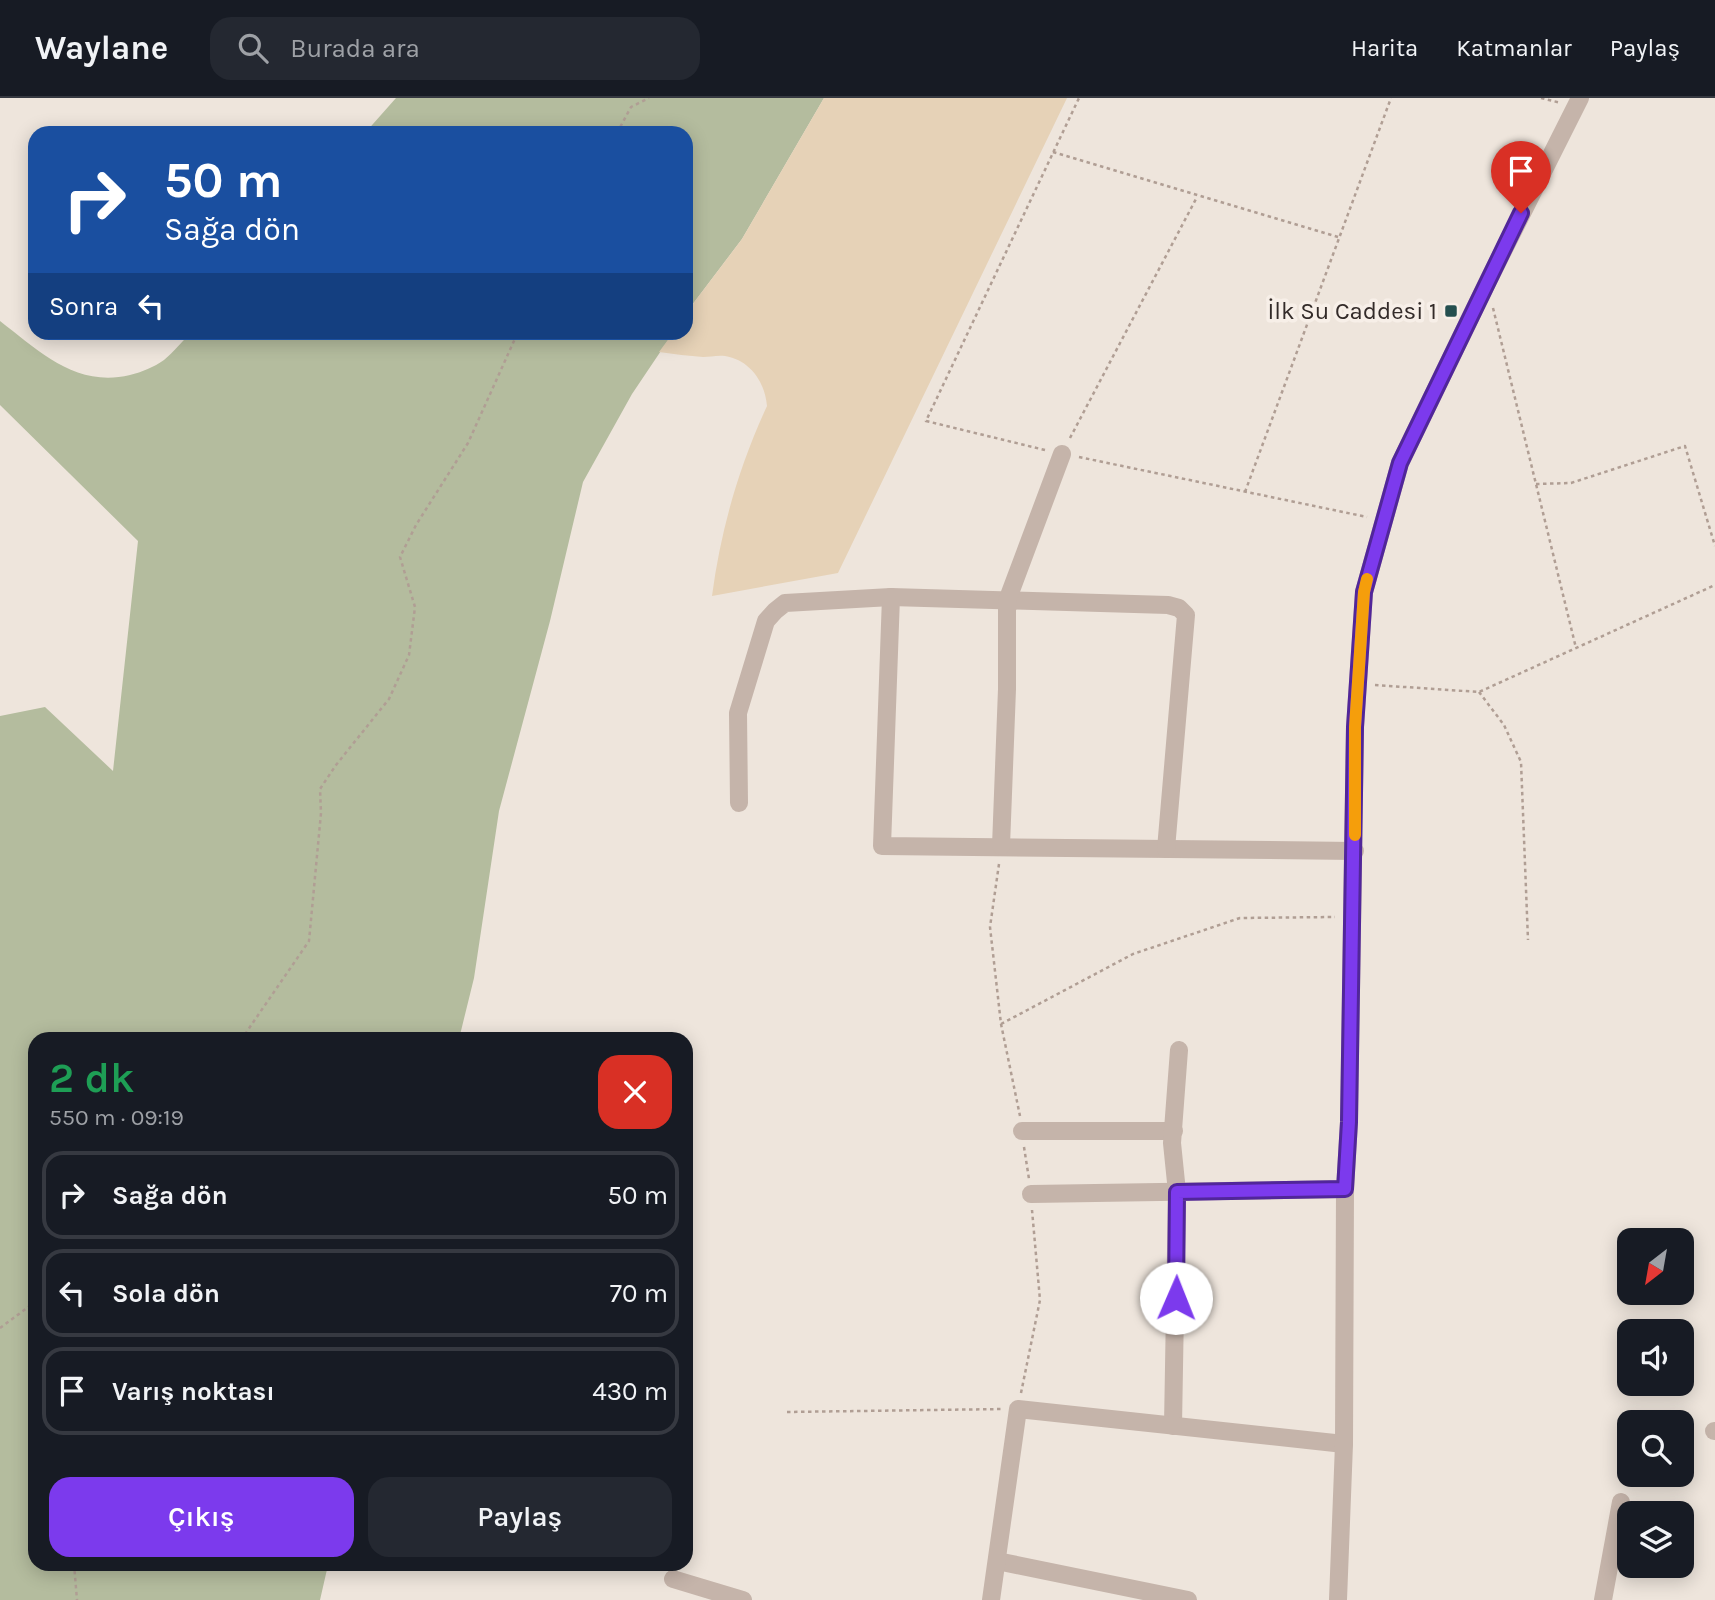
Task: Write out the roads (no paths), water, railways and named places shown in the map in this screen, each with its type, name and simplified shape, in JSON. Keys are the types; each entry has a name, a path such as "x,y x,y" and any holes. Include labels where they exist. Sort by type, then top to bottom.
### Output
{"street":[{"path":"1338,1600 1344,1444 1345,1189 1355,851 1355,727 1364,592 1400,463 1486,282 1580,98"},
{"path":"1001,846 1007,689 1007,601 1062,454"},
{"path":"891,597 882,846 1355,851"},
{"path":"739,803 738,713 766,621 785,603 891,597 1168,605 1184,611 1186,615 1166,849"},
{"path":"1173,1426 1177,1192 1174,1130 1179,1050"},
{"path":"1022,1130 1174,1130"},
{"path":"1031,1194 1345,1189"},
{"path":"991,1600 1018,1409 1344,1444"},
{"path":"1603,1600 1617,1524"},
{"path":"997,1561 1188,1600"},
{"path":"673,1579 743,1600"}],"place":[{"name":"İlk Su Caddesi 1","path":"1451,311"}]}
